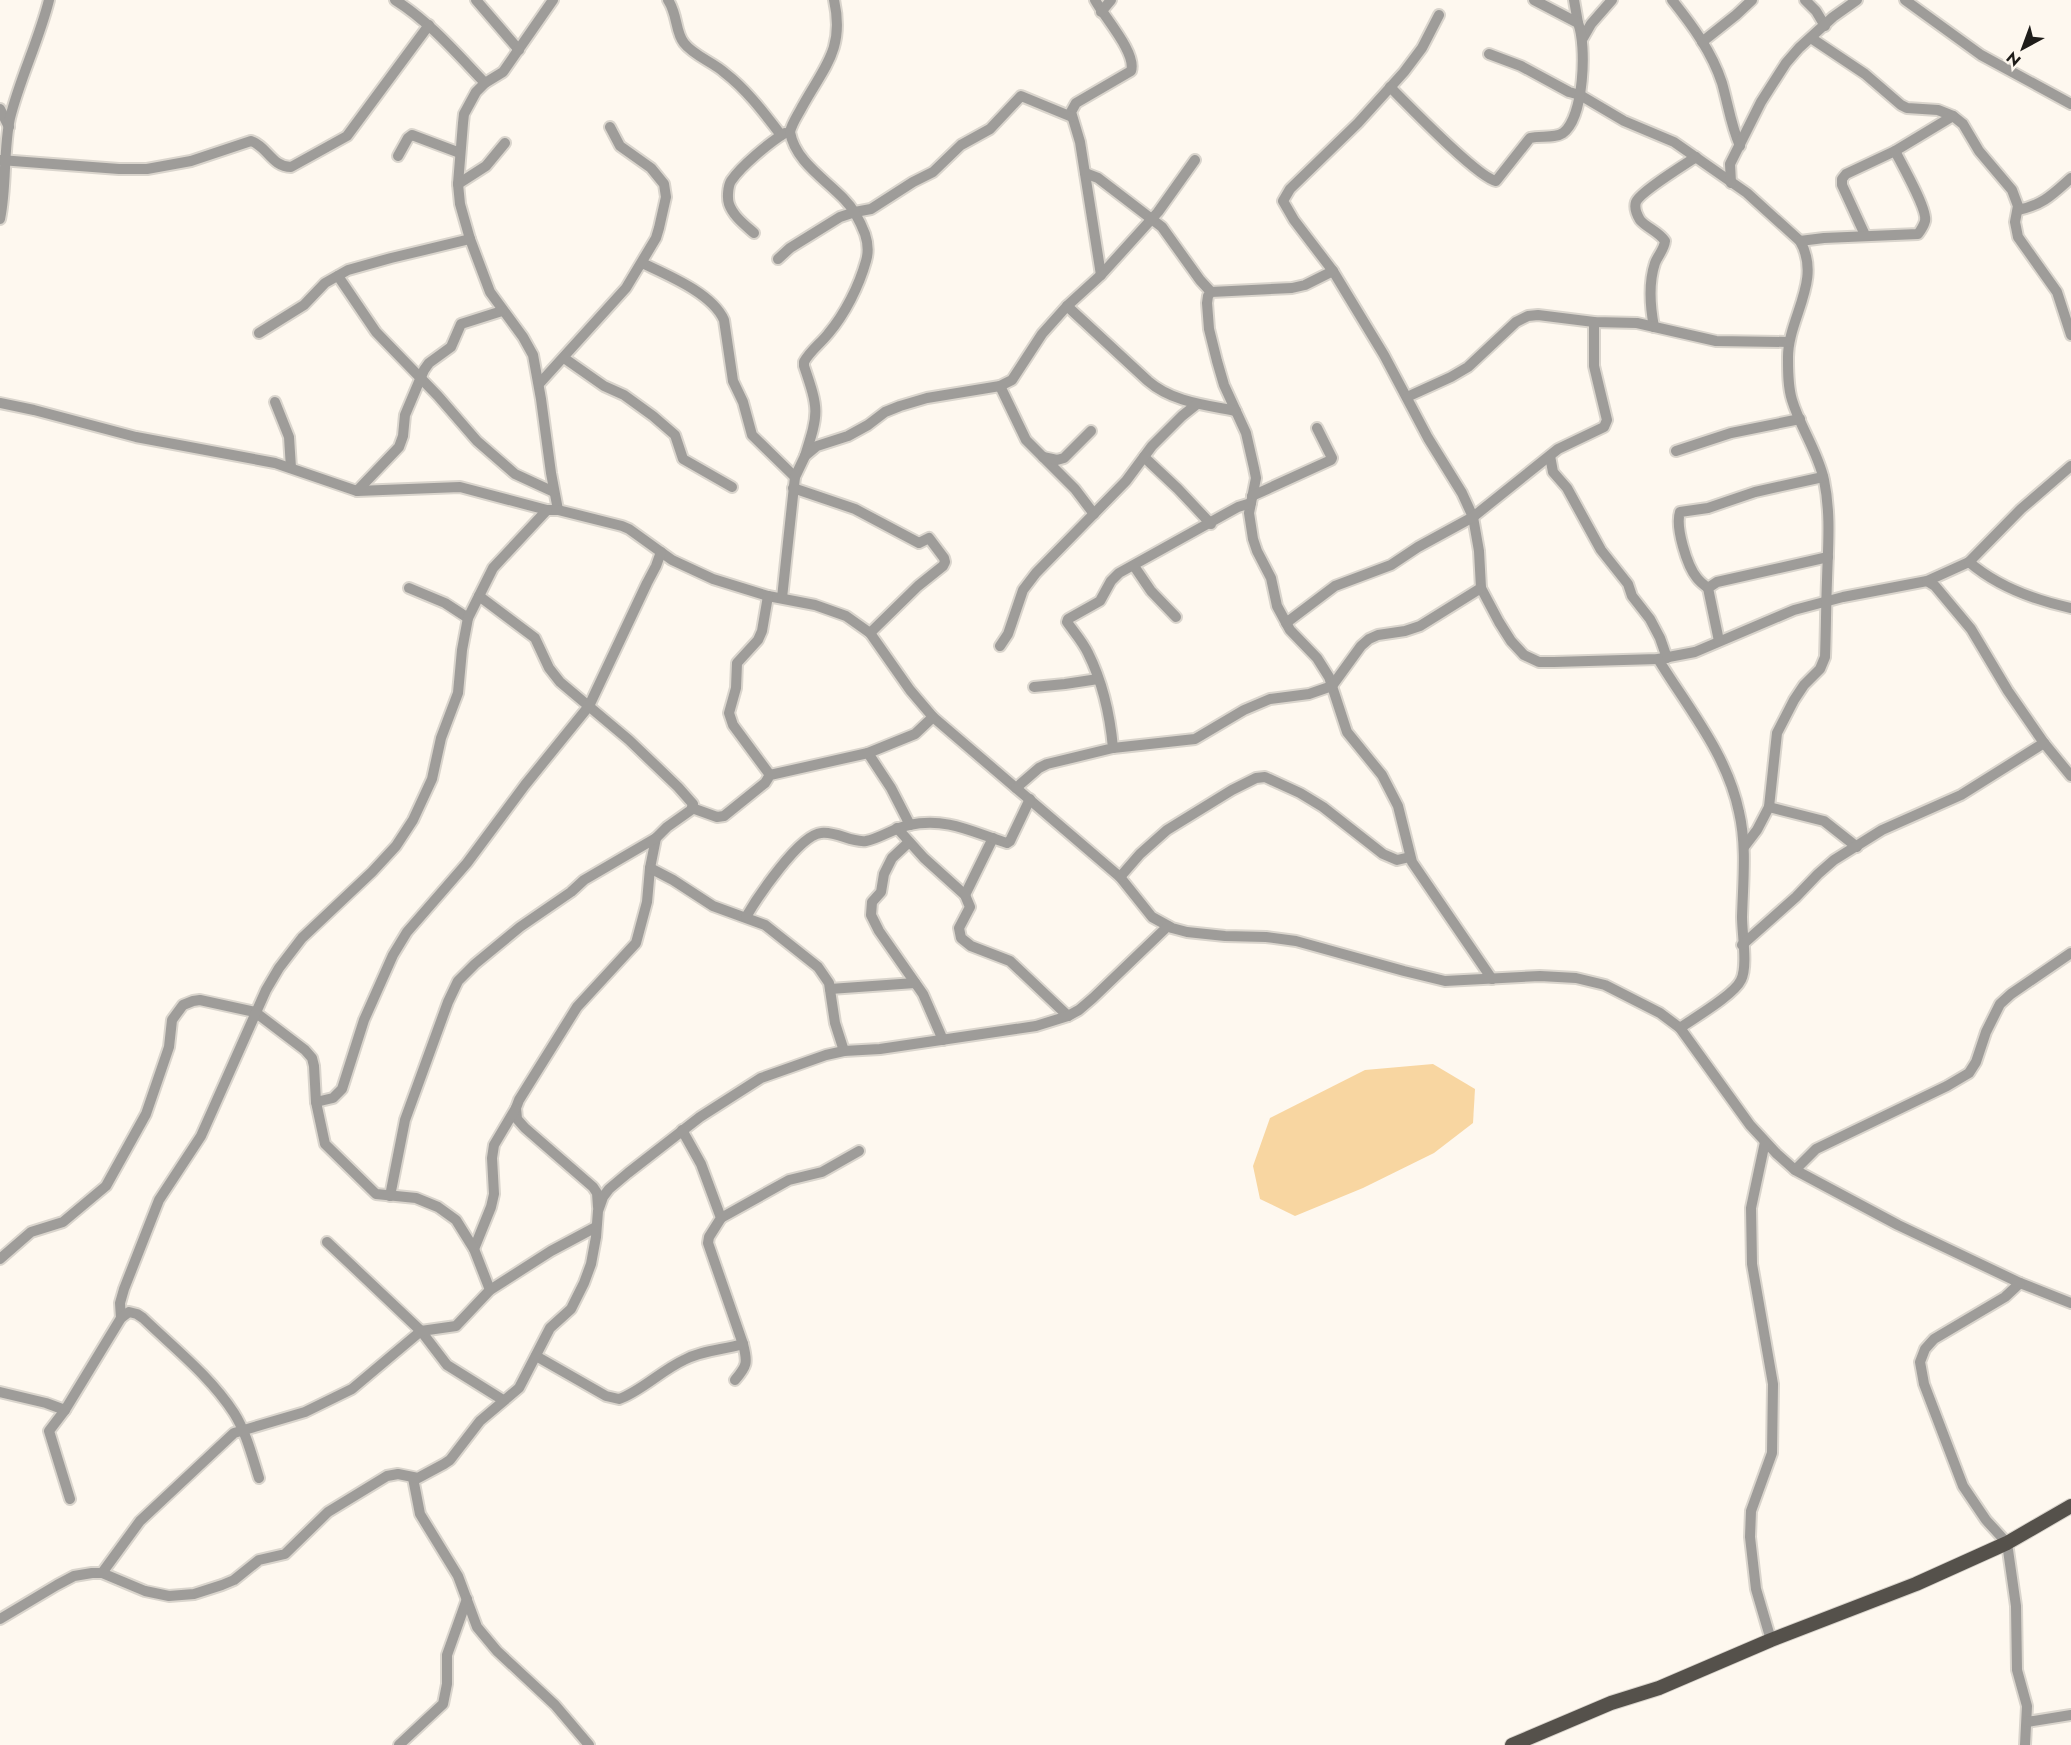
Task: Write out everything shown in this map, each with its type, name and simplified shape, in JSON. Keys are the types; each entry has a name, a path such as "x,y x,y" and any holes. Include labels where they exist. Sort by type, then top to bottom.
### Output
{"main road":[{"path":"1512,1745 1611,1703 1659,1688 1771,1640 1916,1584 2007,1543 2071,1506"}],"street":[{"path":"0,219 6,183 3,160 9,127 18,92 49,0"},
{"path":"395,0 429,25 485,83"},
{"path":"476,0 519,50"},
{"path":"121,1318 120,1304 124,1289 159,1200 201,1137 255,1012 279,968 296,945 337,903 372,872 396,846 413,820 432,779 441,738 458,693 468,618 493,568 552,510 554,492 539,384 529,346 490,292 470,239 460,204 458,184 464,114 472,98 485,83 503,72 553,0"},
{"path":"669,0 684,44 723,71 786,132 817,176 842,197 855,212 867,242 866,261 839,320 804,362 817,407 817,417 794,482 782,598"},
{"path":"754,233 740,221 730,207 728,200 730,182 765,146 786,132 820,79 837,40 838,24 834,0"},
{"path":"1095,0 1132,58 1132,68 1127,73 1072,109 1072,117 1080,142 1101,275"},
{"path":"1101,12 1111,0"},
{"path":"1534,0 1578,23"},
{"path":"1390,87 1449,144 1494,182 1530,138 1555,136 1564,132 1574,115 1580,95 1583,38 1574,0"},
{"path":"1583,38 1591,24 1612,0"},
{"path":"1672,0 1696,31 1721,81 1740,146"},
{"path":"1702,42 1752,0"},
{"path":"1805,0 1816,11 1825,26"},
{"path":"1731,183 1730,164 1761,102 1786,63 1798,48 1857,0"},
{"path":"1905,0 1981,55 2071,105"},
{"path":"1439,15 1422,48 1390,87 1328,154 1290,189 1283,201 1294,220 1333,271 1384,355 1428,438 1462,493 1473,517 1479,551 1481,588 1511,642 1518,650 1539,662 1663,658 1705,649 1794,610 1927,581 1969,562 2021,509 2071,466"},
{"path":"3,160 147,169 191,161 251,141 278,163 291,167 347,136 429,25"},
{"path":"1811,38 1865,74 1901,105 1907,108 1938,110 1953,116 1963,124 1979,151 2012,190 2018,210 2015,222 2018,237 2057,292 2071,335"},
{"path":"1489,54 1521,66 1569,92 1580,95 1624,122 1674,142 1747,193 1800,241 1805,249 1808,284 1789,342 1789,388 1792,402 1824,477 1829,511 1825,657 1823,664 1794,700 1777,733 1769,807 1757,830 1744,847"},
{"path":"778,259 790,248 840,217 871,209 933,172 961,145 990,129 1021,96 1072,117"},
{"path":"0,109 9,127"},
{"path":"1865,235 1842,185 1842,179 1846,174 1895,151 1953,116"},
{"path":"539,384 626,288 656,238 666,188 661,178 651,168 620,146 610,127"},
{"path":"398,156 412,135 460,153"},
{"path":"458,184 486,166 505,143"},
{"path":"1800,241 1865,235 1915,235 1920,231 1926,221 1920,201 1895,151"},
{"path":"1654,327 1651,286 1656,262 1665,246 1665,241 1642,222 1635,204 1648,190 1696,157"},
{"path":"805,456 817,446 848,436 885,412 900,406 927,398 1000,386 1015,377 1042,334 1067,306 1101,275 1153,218 1195,160"},
{"path":"1085,173 1098,178 1153,218 1167,232 1211,292"},
{"path":"2018,210 2038,205 2071,178"},
{"path":"259,333 304,305 325,283 348,270 470,239"},
{"path":"642,263 684,284 701,295 722,314 734,381 743,402 752,435 794,482 855,509 919,543 929,538 944,558 943,566 918,586 870,633"},
{"path":"1211,292 1292,288 1305,285 1333,271"},
{"path":"338,276 376,332 438,396 477,441 502,464 525,480 554,492"},
{"path":"1211,292 1207,298 1209,329 1221,375 1252,456 1256,478 1251,499 1250,522 1254,545 1271,578 1277,606 1286,623 1317,658 1329,677 1347,732 1382,775 1396,801 1410,857 1492,979"},
{"path":"1067,306 1154,386 1174,397 1236,411"},
{"path":"357,491 399,447 403,436 405,415 429,363 451,347 462,324 502,311"},
{"path":"1407,398 1468,367 1523,318 1538,315 1594,322 1637,323 1716,341 1789,342"},
{"path":"1286,623 1335,586 1391,566 1418,547 1473,517 1568,443 1604,427 1607,423 1594,366 1594,322"},
{"path":"564,358 604,386 624,394 653,416 675,435 683,459 732,487"},
{"path":"1000,386 1021,431 1075,489 1094,514"},
{"path":"0,402 136,437 291,468 357,491 460,487 622,526 672,560 704,575 768,596 814,605 846,616 870,633 910,690 933,717 1120,877 1152,917 1168,926 1187,932 1296,941 1445,981 1540,976 1586,979 1619,992 1660,1013 1680,1028 1750,1125 1795,1170 1898,1225 2020,1282 2071,1303"},
{"path":"275,402 289,437 291,468"},
{"path":"1000,646 1008,634 1016,607 1027,585 1051,556 1126,481 1164,434 1197,404"},
{"path":"1676,451 1731,433 1800,419"},
{"path":"1113,748 1110,716 1098,679 1087,652 1067,622 1068,619 1098,603 1114,577 1251,499 1331,460 1317,428"},
{"path":"1043,457 1064,458 1091,431"},
{"path":"1550,456 1553,472 1567,488 1601,550 1628,584 1632,596 1650,619 1660,638 1663,658 1726,772 1738,805 1744,847 1742,977 1734,990 1680,1028"},
{"path":"1144,457 1210,524"},
{"path":"1719,641 1708,588 1698,580 1691,569 1682,545 1678,518 1680,512 1708,508 1755,492 1824,477"},
{"path":"316,1102 333,1098 342,1089 364,1020 393,955 407,932 467,863 525,785 589,706 661,552"},
{"path":"1708,588 1717,582 1828,557"},
{"path":"1969,562 1994,582 2053,604 2071,608"},
{"path":"1134,566 1151,591 1176,617"},
{"path":"1927,581 1941,592 1976,636 2008,691 2044,743 2071,776"},
{"path":"409,588 445,603 468,618"},
{"path":"1016,788 1047,764 1113,748 1196,739 1244,710 1270,699 1309,694 1332,686 1361,646 1369,639 1420,626 1481,588"},
{"path":"479,596 535,638 549,668 560,682 678,787 692,801 692,808"},
{"path":"768,596 762,631 758,640 737,663 736,688 729,713 733,725 770,775"},
{"path":"1034,687 1098,679"},
{"path":"692,808 717,817 724,816 765,783 770,775 868,753 915,734 933,717"},
{"path":"1742,945 1796,897 1824,868 1882,830 1961,795 2044,743"},
{"path":"868,753 891,788 910,825"},
{"path":"1120,877 1140,854 1167,830 1232,790 1256,778 1265,777 1323,807 1383,854 1397,860 1410,857"},
{"path":"746,917 758,896 788,859 814,835 829,833 863,841 910,825 948,823 1007,843 1030,799"},
{"path":"1769,807 1824,821 1857,847"},
{"path":"474,1249 494,1194 492,1158 495,1142 533,1075 577,1007 636,943 647,902 656,838 660,832 692,808"},
{"path":"897,828 908,843 965,895 970,908 959,928 961,938 971,946 1010,962 1068,1016"},
{"path":"390,1196 405,1120 448,1002 458,981 520,927 571,892 584,880 656,838"},
{"path":"965,895 993,838"},
{"path":"908,843 892,858 884,874 881,892 872,902 871,913 879,931 926,1000 943,1040"},
{"path":"650,868 713,906 746,917 776,932 801,955 812,960 827,979 835,1023 844,1051"},
{"path":"598,1211 609,1189 682,1130 761,1078 844,1051 880,1049 1036,1026 1068,1016 1093,998 1168,926"},
{"path":"1795,1170 1816,1149 1947,1086 1969,1073 1976,1062 2000,1004 2071,953"},
{"path":"830,989 915,983"},
{"path":"0,1259 31,1232 63,1222 106,1186 146,1114 169,1047 172,1020 183,1005 196,1000 255,1012 310,1056 314,1066 316,1102 325,1144 378,1195 416,1198 438,1207 456,1220 474,1249 490,1290"},
{"path":"0,1619 74,1576 102,1573 150,1593 169,1596 202,1592 234,1580 259,1560 285,1554 328,1512 387,1476 398,1474 413,1478 428,1474 450,1460 480,1422 519,1388 550,1328 571,1309 591,1264 596,1238 597,1193 525,1128 517,1119 516,1108"},
{"path":"682,1130 701,1164 722,1218"},
{"path":"1766,1142 1751,1208 1752,1264 1773,1384 1772,1453 1752,1511 1750,1537 1756,1589 1771,1640"},
{"path":"735,1380 747,1363 743,1344 709,1248 709,1237 722,1218 789,1180 822,1172 859,1151"},
{"path":"593,1187 609,1189"},
{"path":"102,1573 140,1521 225,1439 242,1429 296,1415 352,1389 421,1331 456,1326 490,1290 551,1251 596,1227"},
{"path":"327,1242 421,1331 447,1365 503,1400"},
{"path":"2020,1282 2005,1297 1934,1339 1925,1349 1920,1362 1924,1384 1963,1486 1986,1520 2007,1543 2016,1606 2017,1670 2027,1706 2025,1745"},
{"path":"70,1499 49,1434 121,1318 129,1312 143,1318 212,1385 234,1414 242,1429 259,1478"},
{"path":"536,1356 606,1396 619,1399 685,1359 743,1344"},
{"path":"0,1392 65,1410"},
{"path":"413,1478 420,1514 458,1576 477,1627 497,1651 555,1705 589,1745"},
{"path":"399,1745 443,1704 447,1684 447,1655 467,1599"},
{"path":"2027,1722 2071,1715"}],"shaded area":[{"path":"1433,1064 1475,1089 1473,1123 1434,1153 1363,1188 1295,1216 1260,1199 1253,1166 1270,1118 1365,1070"}]}
